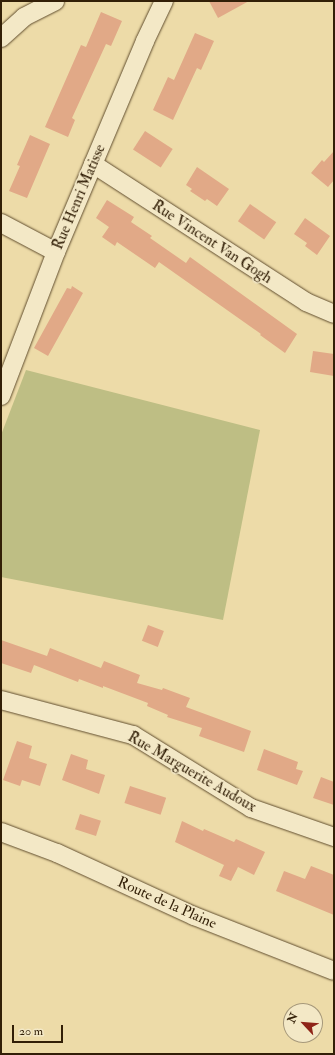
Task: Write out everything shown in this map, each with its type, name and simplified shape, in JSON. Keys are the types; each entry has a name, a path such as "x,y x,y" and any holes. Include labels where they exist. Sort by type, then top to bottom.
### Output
{"street":[{"path":"1,38 24,17 55,1"},
{"name":"Rue Henri Matisse","path":"1,396 56,252 164,1"},
{"name":"Rue Vincent Van Gogh","path":"93,164 306,302 334,314"},
{"path":"1,223 56,252"},
{"name":"Rue Marguerite Audoux","path":"1,700 133,735 251,808 334,837"},
{"name":"Route de la Plaine","path":"1,832 58,853 194,916 334,971"}],"green space":[{"path":"26,370 260,430 223,620 1,577 1,435"}],"building":[{"path":"209,1 249,1 218,18"},
{"path":"101,12 122,21 111,46 106,44 72,118 75,120 68,137 45,127 81,45 86,47"},
{"path":"195,33 214,41 201,70 197,68 173,120 153,110 168,77 174,80"},
{"path":"145,131 173,149 161,167 133,149"},
{"path":"30,135 50,144 27,198 9,191 20,166 17,165"},
{"path":"334,151 334,180 328,187 311,173 322,160 324,162"},
{"path":"197,167 229,189 217,206 207,199 205,201 190,191 192,189 186,185"},
{"path":"107,200 134,217 131,222 152,236 150,238 186,263 190,257 297,334 285,353 260,335 261,334 159,262 155,268 117,242 115,246 102,237 109,227 96,218"},
{"path":"250,204 276,222 264,240 238,221"},
{"path":"305,218 330,236 317,255 305,246 307,243 294,234"},
{"path":"72,286 83,293 48,356 34,348 67,288 71,289"},
{"path":"313,351 334,354 334,376 310,372"},
{"path":"148,625 164,631 158,647 142,641"},
{"path":"1,640 47,656 50,648 101,668 104,661 140,675 137,683 162,690 163,688 190,698 186,707 251,731 244,752 199,736 202,728 167,717 168,715 147,706 148,703 103,686 103,688 79,679 78,682 34,665 31,673 1,663"},
{"path":"17,741 32,746 29,758 47,764 40,786 22,780 20,786 3,780"},
{"path":"264,749 298,762 296,769 303,771 297,785 257,770"},
{"path":"71,754 88,760 86,769 105,775 99,794 62,780"},
{"path":"321,777 334,782 334,805 313,798"},
{"path":"130,786 166,798 161,815 124,803"},
{"path":"80,814 101,821 96,836 75,829"},
{"path":"182,821 203,831 204,829 234,842 236,839 265,852 254,875 238,867 231,881 219,876 224,865 175,842"},
{"path":"311,866 334,875 334,915 276,891 284,871 305,879"}]}
